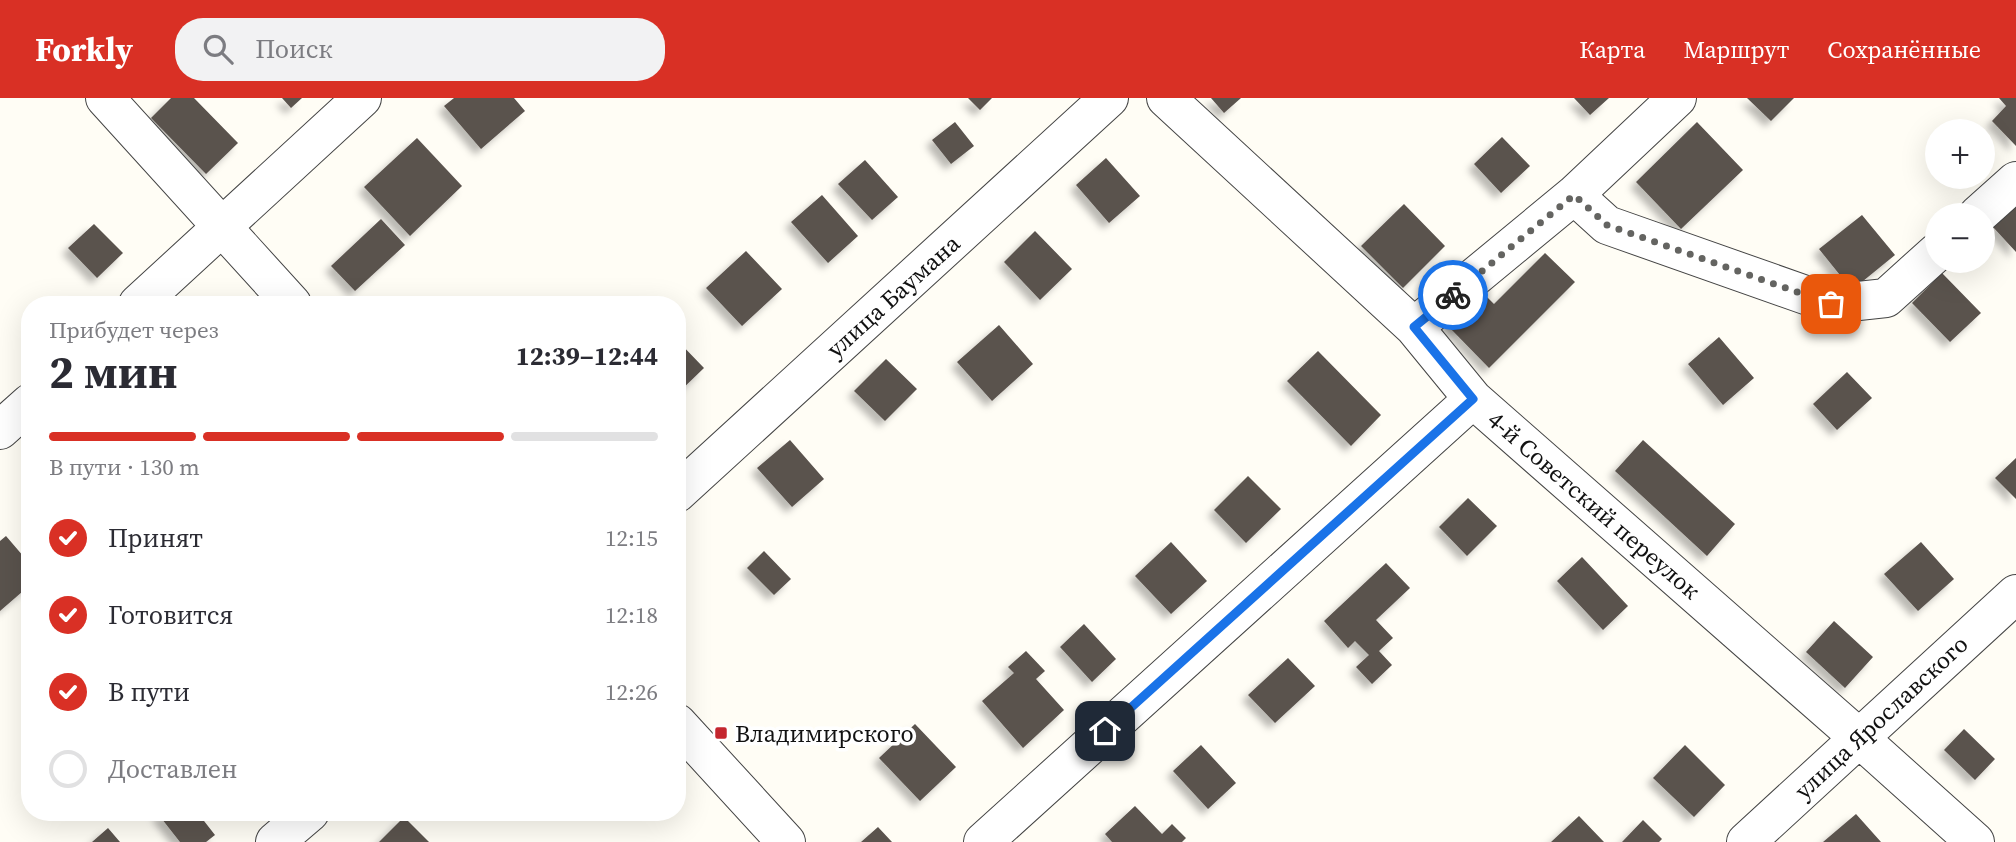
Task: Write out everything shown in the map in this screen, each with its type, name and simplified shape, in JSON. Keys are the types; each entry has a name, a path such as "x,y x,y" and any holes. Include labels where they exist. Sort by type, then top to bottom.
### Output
{"street":[{"path":"106,98 285,296"},
{"path":"147,296 362,98"},
{"name":"улица Баумана","path":"686,485 1109,98"},
{"name":"4-й Советский переулок","path":"1166,98 1414,327 1473,399 1975,842"},
{"path":"1414,327 1574,195 1677,98"},
{"path":"1991,203 2016,181"},
{"path":"1574,195 1607,225 1831,304 1886,299 1925,263"},
{"path":"983,842 1473,399"},
{"path":"0,430 21,411"},
{"name":"улица Ярославского","path":"1746,842 2016,594"},
{"path":"686,733 786,842"},
{"path":"275,842 300,821"}],"building":[{"path":"171,98 194,98 238,143 206,174 151,118"},
{"path":"282,98 302,98 291,108"},
{"path":"454,98 514,98 525,111 481,149 444,106"},
{"path":"968,98 992,98 980,110"},
{"path":"1211,98 1241,98 1224,113"},
{"path":"1574,98 1609,98 1590,115"},
{"path":"1747,98 1794,98 1771,121"},
{"path":"1999,98 2016,98 2016,146 1995,124 1994,119 2006,106"},
{"path":"955,122 974,146 951,164 932,140"},
{"path":"1697,122 1743,170 1681,229 1636,182"},
{"path":"1502,137 1530,166 1501,193 1474,164"},
{"path":"417,138 462,186 410,236 364,187"},
{"path":"1106,158 1140,196 1109,223 1076,185"},
{"path":"865,160 898,197 872,220 838,184"},
{"path":"822,195 858,236 828,263 791,222"},
{"path":"1404,204 1445,246 1403,288 1361,246"},
{"path":"2016,206 2016,252 1995,229 1995,225"},
{"path":"1862,215 1895,255 1852,290 1819,249"},
{"path":"381,219 405,245 355,291 331,266"},
{"path":"94,224 123,253 97,278 68,248"},
{"path":"1035,231 1072,269 1040,300 1004,262"},
{"path":"746,251 782,289 742,326 706,288"},
{"path":"1545,253 1575,282 1489,368 1449,327 1483,293 1494,304"},
{"path":"1942,273 1981,313 1950,342 1912,303"},
{"path":"999,325 1033,364 992,401 957,362"},
{"path":"1719,337 1754,378 1723,405 1688,364"},
{"path":"686,349 704,368 686,385"},
{"path":"1318,351 1381,415 1351,446 1287,381"},
{"path":"886,359 917,389 885,421 854,391"},
{"path":"1847,372 1872,398 1837,430 1813,404"},
{"path":"790,440 824,479 792,507 757,468"},
{"path":"1643,440 1735,524 1707,556 1615,471"},
{"path":"2016,458 2016,499 1995,478"},
{"path":"1248,476 1281,509 1246,543 1214,510"},
{"path":"1468,498 1497,526 1467,556 1439,527"},
{"path":"6,536 21,554 21,593 0,611 0,541"},
{"path":"1171,542 1207,581 1171,614 1135,576"},
{"path":"1921,542 1954,579 1918,611 1884,574"},
{"path":"764,551 791,579 774,595 747,568"},
{"path":"1582,557 1628,606 1603,630 1557,581"},
{"path":"1386,563 1410,588 1376,620 1393,638 1379,651 1392,665 1372,684 1356,667 1369,655 1355,641 1348,648 1324,621"},
{"path":"1834,621 1873,657 1845,688 1806,652"},
{"path":"1084,624 1116,659 1092,682 1060,647"},
{"path":"1026,651 1045,671 1036,679 1064,710 1023,748 982,701 1014,673 1008,667"},
{"path":"1288,658 1315,686 1275,723 1248,695"},
{"path":"915,724 956,767 920,801 879,758"},
{"path":"1964,729 1995,759 1975,780 1944,750"},
{"path":"1201,745 1236,783 1208,809 1173,771"},
{"path":"1685,745 1725,785 1694,817 1653,778"},
{"path":"1135,806 1162,834 1172,824 1186,838 1182,842 1112,842 1105,834"},
{"path":"1856,814 1881,842 1823,842"},
{"path":"1579,816 1604,842 1551,842"},
{"path":"1643,820 1662,839 1659,842 1622,842"},
{"path":"164,821 204,821 215,835 206,842 180,842"},
{"path":"400,821 408,821 429,842 379,842"},
{"path":"878,827 892,842 861,842"},
{"path":"108,828 120,842 92,842"}],"way so far":[{"path":"1453,295 1574,195 1607,225 1831,304"}],"place":[{"name":"Владимирского","path":"721,733"}],"route":[{"path":"1105,731 1473,399 1414,327 1453,295"}]}
